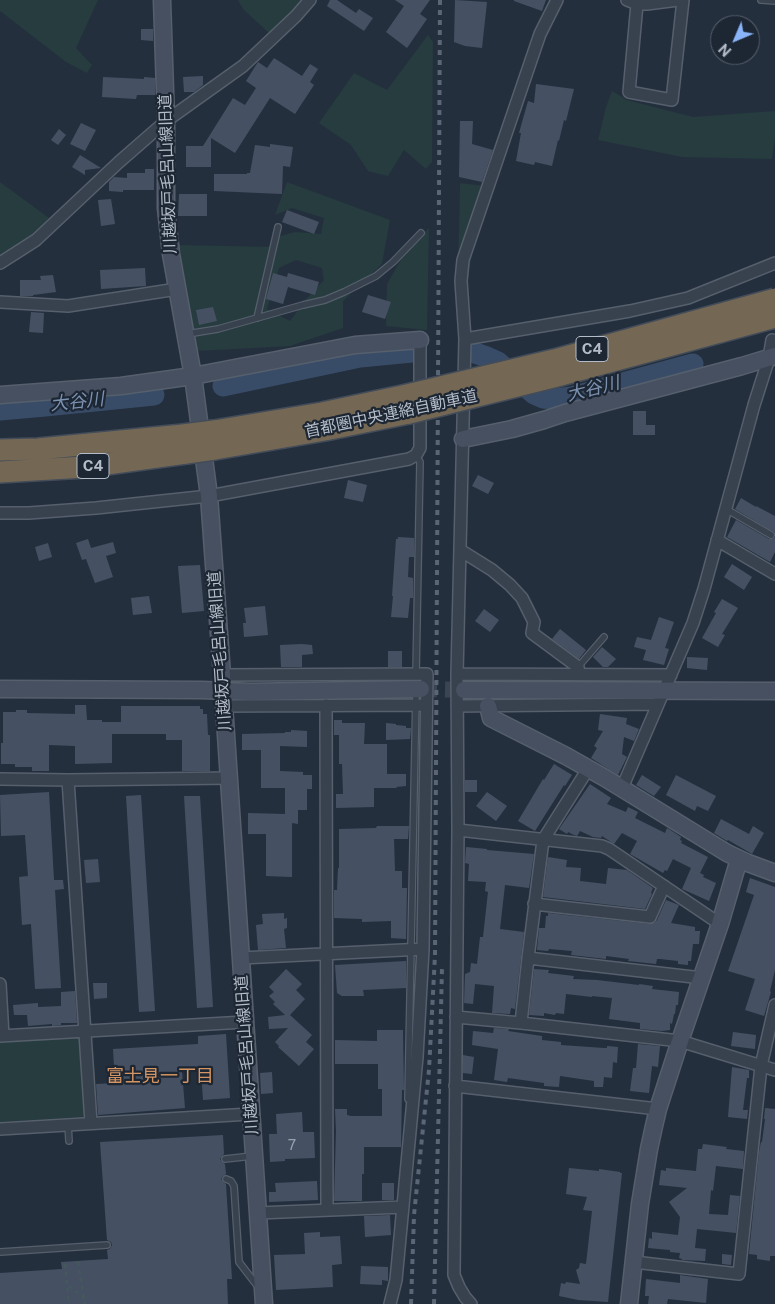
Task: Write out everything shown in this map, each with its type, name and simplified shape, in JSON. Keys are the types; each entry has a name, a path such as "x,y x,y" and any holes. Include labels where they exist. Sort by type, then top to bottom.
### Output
{"highway":[{"name":"首都圏中央連絡自動車道","path":"408,404 554,360 775,299"},
{"name":"首都圏中央連絡自動車道","path":"0,472 85,467 184,444 214,440 322,413 408,404 557,376 775,317"},
{"name":"首都圏中央連絡自動車道","path":"0,450 184,444"}],"street":[{"name":"川越坂戸毛呂山線旧道","path":"162,0 166,121 166,208 170,254 193,376 209,496 263,1299"},
{"path":"0,263 36,240 166,121 243,66 296,16 310,0"},
{"path":"471,1304 459,1287 454,1275 458,830 457,674 465,339 461,281 463,260 540,34 557,0"},
{"path":"678,0 647,4 632,2 629,92 672,100 683,0"},
{"path":"465,339 630,311 688,298 775,263"},
{"path":"0,302 68,306 177,289"},
{"path":"0,395 121,386 193,376 355,345 420,340 420,448 416,455 409,459 209,496 96,508 30,513 0,513"},
{"path":"463,439 512,429 742,366 772,351"},
{"path":"622,788 693,623 718,540 754,405 772,351"},
{"path":"718,540 775,574"},
{"path":"460,550 492,570 510,585 522,598 534,622 532,633 578,671"},
{"path":"457,674 578,671 664,690"},
{"path":"223,690 427,674 423,949 417,1057 396,1280 390,1304"},
{"path":"0,689 223,690 250,692 421,689"},
{"path":"223,690 326,705 426,705"},
{"path":"464,690 775,691"},
{"path":"457,706 488,706 664,690"},
{"path":"326,705 327,1210"},
{"path":"488,706 491,718 588,768 706,841 739,858 775,873"},
{"path":"521,1023 534,904 544,840 588,768"},
{"path":"0,779 229,778"},
{"path":"68,780 91,1124"},
{"path":"458,830 609,848 720,924"},
{"path":"629,1304 644,1173 658,1109 720,924 739,858"},
{"path":"534,904 650,917 664,886"},
{"path":"241,958 423,949"},
{"path":"528,958 702,978"},
{"path":"0,984 1,1036 245,1022"},
{"path":"634,1262 739,1274 761,1066 775,1005"},
{"path":"456,1017 680,1041 775,1070"},
{"path":"455,1086 658,1109"},
{"path":"0,1129 250,1114"},
{"path":"258,1213 403,1207"}],"lane":[{"path":"761,0 775,1"},
{"path":"256,318 278,227"},
{"path":"185,334 218,329 325,300 344,292 376,276 393,262 421,233"},
{"path":"406,1172 420,462 416,455"},
{"path":"726,509 771,535"},
{"path":"578,671 604,637"},
{"path":"68,1125 69,1141"},
{"path":"225,1158 254,1156"},
{"path":"226,1179 231,1181 234,1186 239,1262 263,1299"},
{"path":"0,1252 107,1245 0,1252"}],"path":[{"path":"78,1262 85,1304"},
{"path":"65,1264 69,1304"},
{"path":"68,1286 85,1299"}],"green space":[{"path":"0,0 98,0 76,48 92,65 87,73 66,62 0,11"},
{"path":"238,0 304,0 288,18 269,33 243,9"},
{"path":"428,35 433,42 432,162 426,169 404,150 388,176 368,171 351,145 319,123 354,73 387,90"},
{"path":"612,91 627,100 693,117 775,111 775,137 772,159 682,157 598,140"},
{"path":"0,182 49,218 35,233 0,257"},
{"path":"287,182 390,220 382,264 343,301 343,328 290,346 197,351 177,245 275,247 277,237 295,232 321,234 324,218 292,208 275,215","holes":["296,260 322,268 324,280 305,300 290,321 267,309 279,268"]},
{"path":"460,183 486,186 471,259 462,320 457,321"},
{"path":"429,228 427,330 386,326 387,284 402,258"},
{"path":"77,1037 81,1041 85,1113 82,1117 0,1122 0,1042"}],"building":[{"path":"330,0 337,0 356,13 359,9 373,18 364,31 327,6"},
{"path":"395,0 430,0 420,14 427,19 407,48 386,32 404,6"},
{"path":"455,0 487,2 482,48 465,46 454,42"},
{"path":"514,0 546,0 542,11"},
{"path":"141,29 153,29 153,41 141,40"},
{"path":"274,58 302,76 310,64 318,69 310,82 314,85 295,114 270,98 235,153 211,138 211,167 186,167 186,146 203,146 233,98 245,105 256,88 246,81 258,62 267,68"},
{"path":"203,76 203,85 194,92 184,92 183,77"},
{"path":"103,77 155,78 155,95 137,95 136,99 102,97"},
{"path":"536,84 574,89 552,166 535,162 534,165 516,161 521,133 519,133 528,101 534,103"},
{"path":"460,121 473,121 472,144 493,150 482,182 459,177"},
{"path":"81,123 96,130 85,151 70,144"},
{"path":"59,129 66,135 58,145 51,140"},
{"path":"270,144 293,147 290,167 283,166 282,194 214,191 214,174 250,173 255,145 270,147"},
{"path":"80,155 101,168 85,170 85,175 72,167"},
{"path":"145,169 154,169 154,190 109,191 109,182 114,177 127,178 127,173 145,173"},
{"path":"179,194 207,194 207,216 178,216"},
{"path":"111,199 115,224 101,226 98,200"},
{"path":"287,210 319,222 314,234 282,222"},
{"path":"145,268 146,286 101,289 100,270"},
{"path":"273,273 287,277 288,273 319,282 315,295 288,287 283,304 266,299"},
{"path":"53,275 56,292 20,296 20,280 41,280 40,276"},
{"path":"368,295 391,302 385,319 362,312"},
{"path":"213,307 217,321 199,325 196,310"},
{"path":"31,312 44,313 43,333 29,332"},
{"path":"633,411 646,411 646,425 655,425 655,435 633,435"},
{"path":"478,475 494,483 488,494 472,486"},
{"path":"348,480 367,485 363,502 344,498"},
{"path":"741,498 775,516 775,533 735,509"},
{"path":"736,520 769,539 775,537 775,552 770,562 727,537"},
{"path":"398,537 414,538 414,557 409,557 408,577 413,578 413,598 410,598 408,618 391,617 396,539"},
{"path":"88,539 91,548 113,542 116,553 106,556 113,577 95,583 86,559 82,560 76,543"},
{"path":"48,543 52,557 39,561 35,547"},
{"path":"732,564 752,577 744,590 724,577"},
{"path":"200,565 204,611 182,613 178,566"},
{"path":"149,596 152,613 133,615 131,598"},
{"path":"722,599 738,608 722,634 725,635 718,647 702,638"},
{"path":"265,606 268,635 244,637 243,623 246,623 244,608"},
{"path":"484,609 499,620 490,632 475,621"},
{"path":"659,617 674,622 665,648 669,649 664,665 643,660 646,650 634,647 637,637 651,640"},
{"path":"560,629 586,650 579,659 552,639"},
{"path":"280,645 312,645 313,654 302,655 302,667 281,667"},
{"path":"602,647 616,659 608,667 603,667 593,657"},
{"path":"388,651 402,651 402,667 388,667"},
{"path":"687,657 708,658 707,670 687,668"},
{"path":"75,705 86,705 87,720 102,720 102,722 121,722 121,706 200,706 200,709 203,709 203,714 207,714 208,735 210,735 210,771 182,771 182,740 166,740 166,734 112,734 112,763 75,764 75,746 49,745 49,771 32,771 32,767 15,767 15,764 1,764 3,712 27,710 27,713 75,714"},
{"path":"600,714 627,718 626,724 639,729 634,741 624,737 622,754 627,757 618,775 591,758 597,748 594,746 603,731 598,730"},
{"path":"334,720 342,720 342,723 365,723 364,744 387,744 387,774 406,774 406,786 374,788 374,807 336,808 336,794 343,794 342,764 339,764 339,735 334,735"},
{"path":"386,723 411,728 410,739 386,740"},
{"path":"291,730 307,731 307,747 280,746 280,771 303,772 303,775 312,775 312,789 307,789 307,810 298,810 298,824 292,823 292,877 266,876 266,834 248,834 248,813 285,814 285,788 261,788 261,750 242,750 242,734 285,733 291,732"},
{"path":"554,764 572,775 535,831 518,821"},
{"path":"642,775 661,787 654,796 636,785"},
{"path":"676,775 716,796 708,811 697,806 695,811 666,795"},
{"path":"465,780 477,780 477,792 465,792"},
{"path":"590,784 611,798 607,804 626,812 628,807 638,812 635,818 665,833 667,828 669,829 681,837 681,843 708,857 700,873 704,875 703,877 716,883 709,901 682,889 691,868 673,859 667,871 665,870 663,873 630,854 637,841 622,833 614,844 602,836 601,838 593,837 580,831 577,836 568,832 567,834 559,829"},
{"path":"49,792 54,880 63,880 64,889 55,890 61,988 35,989 31,924 22,925 19,877 28,876 25,835 1,836 0,795"},
{"path":"487,792 507,806 496,821 476,806"},
{"path":"141,795 155,1011 139,1012 126,796"},
{"path":"184,796 200,796 213,1007 197,1008"},
{"path":"721,819 749,834 753,826 764,833 752,854 714,833"},
{"path":"377,826 409,826 408,839 394,839 395,871 402,871 402,888 407,888 406,939 391,938 391,921 362,922 362,919 334,918 334,890 337,890 339,868 339,829 376,828"},
{"path":"466,847 534,854 529,888 505,885 500,929 524,932 515,1009 511,1008 510,1014 492,1013 494,986 475,984 473,1004 464,1003 465,974 470,972 471,963 477,964 480,937 483,937 488,892 485,891 486,882 468,881 469,864 465,863"},
{"path":"548,857 567,860 566,867 581,868 580,881 606,884 608,868 627,870 653,888 652,894 645,909 543,897"},
{"path":"98,859 100,882 86,883 84,860"},
{"path":"750,878 775,887 775,970 764,1016 745,1010 755,979 728,971 754,895 746,892"},
{"path":"666,900 679,905 671,923 695,927 695,931 700,931 699,944 693,944 691,961 688,961 688,965 678,964 678,961 660,959 657,959 656,964 606,956 606,959 571,955 572,951 537,950 539,928 545,928 548,913 650,924 657,920"},
{"path":"284,913 284,919 287,918 287,928 284,929 286,948 258,950 256,925 263,924 262,914"},
{"path":"406,961 406,988 363,990 364,996 342,996 337,993 335,965"},
{"path":"286,969 302,984 296,990 305,999 290,1015 312,1035 306,1042 314,1049 299,1066 275,1042 288,1028 269,1029 268,1017 285,1015 273,1004 275,1002 269,996 274,992 269,987"},
{"path":"534,969 549,970 548,973 574,976 573,979 639,984 653,986 652,989 679,992 678,1005 676,1005 672,1024 670,1023 670,1030 640,1029 640,1023 609,1019 612,998 566,994 564,1014 544,1013 544,1016 529,1015"},
{"path":"93,983 107,983 107,998 94,999"},
{"path":"75,991 77,1023 28,1026 27,1015 14,1015 13,1005 38,1003 38,1007 61,1006 61,992"},
{"path":"494,1028 542,1036 542,1040 561,1042 561,1045 618,1047 617,1063 613,1062 612,1078 604,1077 603,1087 594,1087 594,1081 560,1076 559,1087 544,1086 544,1083 508,1078 507,1082 494,1080 498,1049 472,1045 473,1031 493,1033"},
{"path":"377,1030 403,1030 404,1090 402,1090 401,1147 364,1147 362,1201 334,1201 335,1109 347,1109 347,1115 351,1116 382,1116 382,1089 378,1089 378,1064 335,1064 335,1040 377,1041"},
{"path":"733,1032 756,1035 755,1049 731,1046"},
{"path":"226,1034 230,1098 203,1100 201,1071 182,1072 185,1108 98,1115 96,1084 115,1083 113,1049 198,1044 198,1036"},
{"path":"638,1044 660,1046 658,1067 652,1066 649,1093 630,1091 633,1068 636,1068"},
{"path":"463,1055 474,1057 472,1074 463,1073"},
{"path":"732,1067 749,1070 743,1110 748,1110 747,1119 728,1117"},
{"path":"272,1072 273,1093 261,1094 260,1073"},
{"path":"765,1108 775,1109 775,1256 770,1256 770,1261 757,1259 757,1255 749,1254"},
{"path":"302,1112 303,1132 314,1132 315,1158 285,1159 285,1161 270,1162 269,1134 277,1134 276,1114"},
{"path":"223,1135 224,1154 220,1159 225,1164 226,1174 221,1179 226,1184 232,1279 227,1279 228,1304 0,1304 0,1273 62,1269 61,1262 108,1259 107,1250 112,1245 107,1240 100,1142"},
{"path":"703,1144 744,1151 743,1169 716,1166 713,1191 711,1190 709,1214 728,1215 730,1195 740,1196 736,1233 697,1229 695,1248 706,1249 705,1261 682,1260 679,1258 680,1253 648,1248 649,1238 652,1239 652,1232 678,1235 680,1217 669,1202 687,1188 659,1185 661,1170 666,1171 666,1168 696,1171 698,1149 702,1149"},
{"path":"569,1168 599,1171 599,1169 622,1173 608,1302 578,1300 559,1296 561,1283 580,1284 576,1270 579,1268 580,1263 586,1264 592,1211 583,1210 587,1197 566,1194"},
{"path":"317,1181 318,1200 269,1202 269,1192 276,1192 275,1183"},
{"path":"382,1183 394,1183 394,1200 382,1200"},
{"path":"390,1215 391,1235 365,1237 364,1216"},
{"path":"320,1232 320,1237 340,1236 342,1264 332,1265 333,1287 276,1290 274,1255 305,1254 304,1233"},
{"path":"722,1254 732,1255 731,1265 722,1264"},
{"path":"361,1266 388,1267 388,1281 382,1280 382,1285 360,1284"},
{"path":"680,1275 708,1279 706,1303 668,1299 667,1304 648,1304 649,1296 645,1296 646,1279 680,1283"}],"waterway":[{"name":"大谷川","path":"223,386 360,357 412,352"},
{"name":"大谷川","path":"475,353 498,362 534,394 543,398 555,399 572,397 693,364"},
{"name":"大谷川","path":"0,410 154,395"}],"tunnel":[{"path":"421,689 464,690"}],"railway":[{"path":"411,1304 414,1215 429,1070 435,955 440,0"},
{"path":"434,1304 442,967"}],"district":[{"name":"富士見一丁目","path":"160,1076"}]}
